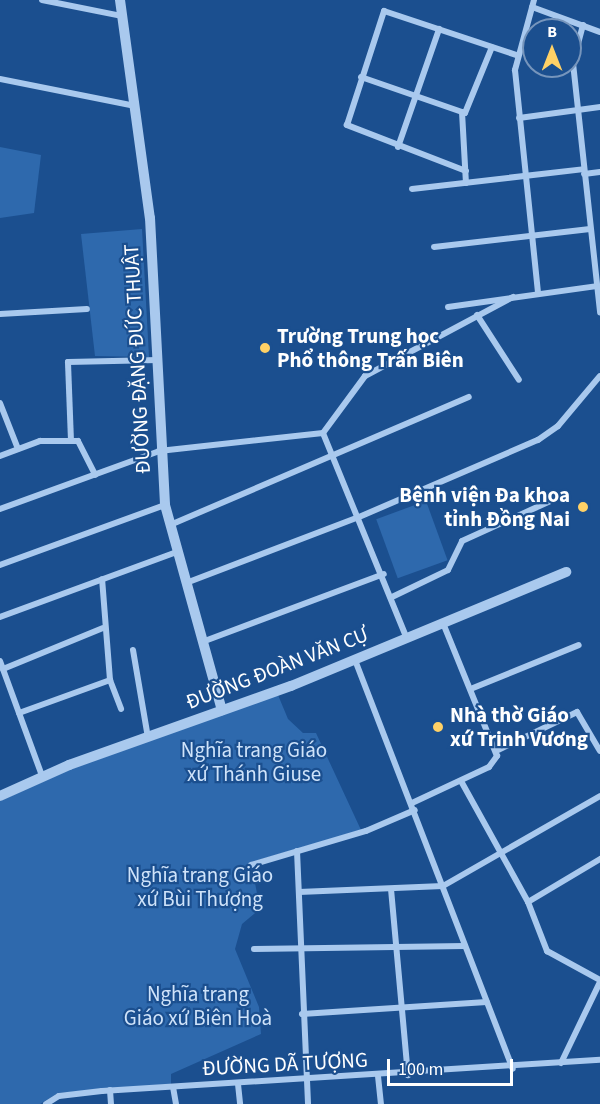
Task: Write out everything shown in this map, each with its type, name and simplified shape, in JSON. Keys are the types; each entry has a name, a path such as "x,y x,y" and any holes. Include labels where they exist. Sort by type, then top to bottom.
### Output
{"street":[{"path":"42,0 122,16"},
{"name":"ĐƯỜNG ĐẶNG ĐỨC THUẬT","path":"120,0 150,218 158,360 159,451 165,505 185,584 222,710"},
{"path":"538,294 524,176 516,55 533,3 600,32"},
{"path":"466,171 398,147 347,125 384,11 516,55"},
{"path":"583,25 573,56 600,313"},
{"path":"398,147 439,30"},
{"path":"462,112 471,106 492,47"},
{"path":"361,77 462,112"},
{"path":"0,79 135,106"},
{"path":"519,118 600,107"},
{"path":"462,112 466,183"},
{"path":"412,189 524,176 600,172"},
{"path":"434,247 590,229"},
{"path":"448,307 597,286"},
{"path":"0,509 159,451 323,433 365,376 513,297"},
{"path":"0,314 87,309"},
{"path":"477,315 519,380"},
{"path":"71,441 68,362 158,360"},
{"path":"185,584 359,518 546,436 600,376"},
{"path":"169,525 332,459 469,397"},
{"path":"0,404 18,449"},
{"path":"323,433 332,459 384,574 407,639"},
{"path":"0,456 40,441 82,443 95,474"},
{"path":"392,597 448,570 462,541 553,500"},
{"path":"0,565 165,505"},
{"path":"0,617 177,552"},
{"name":"ĐƯỜNG ĐOÀN VĂN CỰ","path":"0,796 42,776 355,660 566,572"},
{"path":"202,642 384,574"},
{"path":"102,579 104,628 110,680 121,709"},
{"path":"251,865 366,831 496,761 496,751 473,688 443,623"},
{"path":"3,669 104,628"},
{"path":"473,688 579,645"},
{"path":"133,650 148,738"},
{"path":"355,660 513,1069"},
{"path":"0,662 42,776"},
{"path":"19,713 110,680"},
{"path":"496,751 577,712 600,751"},
{"path":"461,781 528,902 551,956 600,981 561,1064"},
{"path":"299,892 443,886 600,796"},
{"path":"297,850 302,951 303,1082 308,1104"},
{"path":"528,902 600,859"},
{"path":"391,889 408,1075"},
{"path":"254,949 396,950 465,946"},
{"path":"302,1014 487,1002"},
{"name":"ĐƯỜNG DÃ TƯỢNG","path":"46,1104 59,1096 110,1090 303,1082 513,1069 600,1060"},
{"path":"378,1076 381,1104"},
{"path":"238,1084 240,1104"},
{"path":"173,1087 176,1104"},
{"path":"110,1090 111,1104"}],"green space":[{"path":"0,147 41,155 34,213 0,218"},
{"path":"142,229 149,357 95,356 81,234"},
{"path":"426,501 448,560 398,578 376,519"},
{"path":"278,695 288,719 303,733 316,733 361,830 251,862 260,909 242,924 235,949 259,1007 261,1034 171,1074 171,1084 58,1093 40,1104 0,1104 0,801 71,769"}],"place":[{"name":"Trường Trung học Phổ thông Trấn Biên","path":"265,348"},
{"name":"Bệnh viện Đa khoa tỉnh Đồng Nai","path":"583,507"},
{"name":"Nhà thờ Giáo xứ Trinh Vương","path":"438,727"}],"park label":[{"name":"Nghĩa trang Giáo xứ Thánh Giuse","path":"254,762"},
{"name":"Nghĩa trang Giáo xứ Bùi Thượng","path":"200,887"},
{"name":"Nghĩa trang Giáo xứ Biên Hoà","path":"198,1006"}]}
